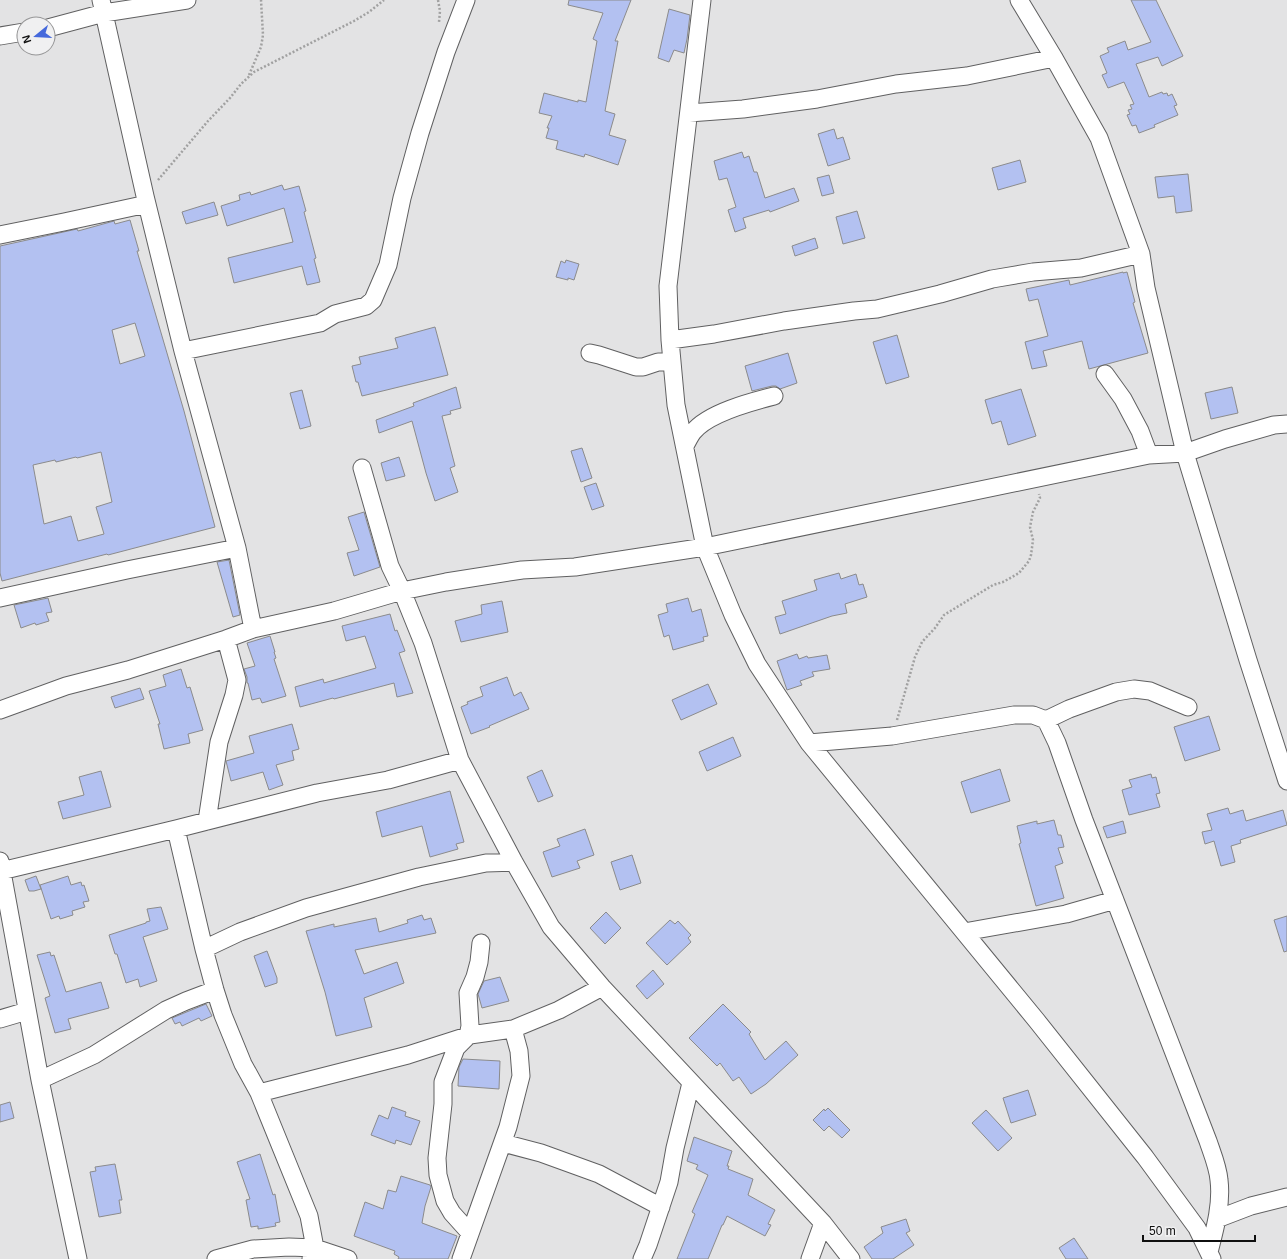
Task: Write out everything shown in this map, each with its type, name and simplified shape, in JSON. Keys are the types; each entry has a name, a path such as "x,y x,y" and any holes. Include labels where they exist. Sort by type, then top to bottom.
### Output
{"street":[{"path":"56,25 102,6 187,0"},
{"path":"183,352 320,323 335,314 366,306 373,300 388,265 402,198 420,133 446,52 466,0"},
{"path":"702,0 668,286 670,340 676,405 705,547 733,615 757,664 809,743 1037,1021 1145,1157 1197,1228 1211,1256"},
{"path":"1019,0 1100,138 1141,254 1146,288 1185,453 1248,660 1287,781"},
{"path":"102,6 146,200 183,352 237,548 253,629"},
{"path":"0,36 16,33"},
{"path":"689,113 743,109 817,100 896,84 967,76 1054,58"},
{"path":"0,235 64,222 146,200"},
{"path":"670,340 714,334 784,321 878,309 940,294 992,279 1033,272 1081,268 1141,254"},
{"path":"590,353 636,367 643,367 658,362 672,362"},
{"path":"1105,374 1123,399 1140,431 1149,455"},
{"path":"685,446 692,433 704,422 742,405 774,396"},
{"path":"0,710 66,686 128,670 253,629 334,611 402,591 446,582 522,570 575,567 705,547 1149,455 1185,453 1225,439 1274,425 1287,424"},
{"path":"362,468 390,566 402,591 422,643 460,760 514,862 552,927 602,987 823,1223 851,1259"},
{"path":"0,598 237,548"},
{"path":"207,821 219,742 234,695 237,680 226,639"},
{"path":"1046,720 1070,709 1116,692 1134,689 1150,691 1188,707"},
{"path":"809,743 892,736 1014,715 1033,715 1046,720 1057,743 1084,820 1208,1141 1219,1180 1219,1209 1211,1256"},
{"path":"78,1259 40,1080 1,865 176,829 317,793 388,780 460,760"},
{"path":"176,829 204,949 223,1015 243,1064 259,1093 309,1216 313,1253"},
{"path":"204,949 240,932 306,908 419,877 486,863 514,862"},
{"path":"964,932 1066,914 1115,900"},
{"path":"470,1233 452,1213 446,1201 438,1175 437,1158 444,1082 456,1048 468,1036 470,1026 468,992 475,977 481,943"},
{"path":"259,1093 408,1055 468,1036 513,1029 559,1010 602,987"},
{"path":"40,1080 94,1054 166,1010 215,990"},
{"path":"0,1019 28,1011"},
{"path":"461,1259 503,1143 521,1076 519,1051 513,1029"},
{"path":"642,1259 669,1182 675,1148 691,1083"},
{"path":"503,1143 541,1153 599,1174 661,1207"},
{"path":"1217,1219 1251,1206 1287,1197"},
{"path":"810,1259 823,1223"},
{"path":"216,1259 253,1250 290,1247 313,1253 348,1259"}],"path":[{"path":"146,200 249,75 261,47 263,35 261,0"},
{"path":"249,75 354,21 369,12 384,0"},
{"path":"892,736 915,657 922,642 935,628 944,615 993,585 1003,582 1019,573 1029,561 1033,540 1030,527 1033,512 1040,498 1034,478"}],"building":[{"path":"569,0 631,0 615,41 618,41 605,111 615,114 609,135 626,140 618,165 585,154 584,157 556,149 558,141 546,138 549,128 547,128 552,116 539,113 544,93 578,102 578,100 586,102 597,41 593,39 603,13 568,5"},
{"path":"1131,0 1156,0 1183,56 1162,66 1158,57 1136,64 1149,97 1162,92 1163,94 1167,93 1168,96 1172,94 1177,105 1174,106 1178,115 1154,125 1155,127 1139,133 1136,125 1132,126 1127,115 1130,114 1128,110 1132,109 1130,105 1134,104 1124,82 1108,88 1102,75 1107,73 1100,56 1109,52 1107,48 1125,41 1128,50 1151,42"},
{"path":"669,9 690,15 684,53 674,50 669,62 658,58"},
{"path":"834,129 837,139 843,137 850,159 828,166 818,134"},
{"path":"742,152 744,158 749,156 754,172 757,172 765,198 794,188 799,201 770,212 769,210 743,218 746,228 735,232 728,210 736,207 727,178 719,180 714,161"},
{"path":"1020,160 1026,182 998,190 992,168"},
{"path":"1188,174 1192,211 1176,213 1174,196 1158,198 1155,177"},
{"path":"829,175 834,193 822,196 817,178"},
{"path":"282,185 284,190 299,186 306,211 304,212 316,258 314,259 320,282 307,285 302,266 234,283 228,258 293,242 284,208 227,226 221,206 240,200 239,195 250,192 251,195"},
{"path":"214,202 218,215 186,224 182,212"},
{"path":"857,211 865,238 843,244 836,217"},
{"path":"130,220 139,251 137,251 184,411 215,527 2,581 0,573 0,246 77,229 78,231 114,221 115,224","holes":["135,323 145,356 120,364 112,330","101,452 112,502 96,507 104,534 78,541 71,516 44,524 33,465 55,460 56,462 77,458"]},
{"path":"815,238 818,248 795,256 792,246"},
{"path":"566,260 579,264 574,280 556,277 561,261 565,263"},
{"path":"1127,272 1135,302 1133,303 1148,353 1089,369 1082,341 1043,351 1047,366 1032,369 1025,342 1048,336 1038,299 1029,301 1026,289 1069,280 1070,285"},
{"path":"435,327 448,375 362,396 358,382 356,382 352,366 361,364 359,357 398,348 395,338"},
{"path":"897,335 909,377 886,384 873,342"},
{"path":"788,353 797,383 780,389 776,386 772,386 752,391 745,366"},
{"path":"456,387 461,408 450,411 451,414 442,416 455,466 450,468 458,492 435,501 412,421 379,433 376,420 414,406 413,403"},
{"path":"1232,387 1238,413 1211,419 1205,393"},
{"path":"1021,389 1036,436 1008,445 1001,421 992,424 985,400"},
{"path":"302,390 311,426 300,429 290,393"},
{"path":"582,448 592,478 581,482 571,451"},
{"path":"399,457 405,476 386,481 381,463"},
{"path":"596,483 604,506 592,510 584,487"},
{"path":"364,512 380,567 354,576 347,553 359,550 348,517"},
{"path":"229,560 240,615 233,617 217,562"},
{"path":"839,573 841,579 856,574 859,585 863,584 867,597 845,604 847,613 832,616 780,634 775,617 786,614 782,601 817,590 814,580"},
{"path":"48,598 52,612 46,613 49,621 36,625 35,623 21,628 14,605"},
{"path":"688,598 692,612 701,609 708,636 703,637 704,641 673,650 669,635 664,637 658,615 668,612 666,604"},
{"path":"502,601 508,632 461,642 455,621 482,614 481,605"},
{"path":"390,614 395,631 397,630 405,651 399,653 413,693 397,697 394,683 300,707 295,687 323,679 324,683 376,668 365,636 346,641 342,626"},
{"path":"270,636 275,652 276,658 274,659 286,696 262,703 260,698 252,700 247,683 247,677 244,669 255,666 247,643"},
{"path":"797,654 799,659 807,656 808,658 827,655 830,669 812,672 814,676 800,681 802,685 787,690 777,661"},
{"path":"181,669 187,688 190,687 203,730 188,734 190,743 164,749 158,724 160,724 149,691 166,686 163,675"},
{"path":"507,677 514,696 521,692 529,709 471,734 461,707 468,704 467,702 483,696 480,687"},
{"path":"708,684 717,704 681,720 672,700"},
{"path":"140,688 144,699 115,708 111,697"},
{"path":"1209,716 1220,750 1185,761 1174,727"},
{"path":"292,724 299,749 292,751 294,760 276,765 283,785 269,790 263,772 231,781 226,761 254,753 249,736"},
{"path":"733,737 741,756 707,771 699,752"},
{"path":"1000,769 1010,801 971,813 961,782"},
{"path":"542,770 553,796 538,802 527,777"},
{"path":"101,771 111,807 63,819 58,802 84,795 79,777"},
{"path":"1151,774 1152,778 1156,777 1160,793 1156,794 1160,807 1129,815 1122,790 1132,787 1129,780"},
{"path":"450,791 464,842 456,844 458,849 430,857 422,826 382,837 376,812"},
{"path":"1228,808 1230,814 1243,810 1246,821 1283,810 1287,825 1240,840 1241,843 1231,846 1235,862 1221,866 1214,841 1205,844 1202,832 1212,830 1207,814"},
{"path":"1054,820 1058,835 1061,835 1064,847 1058,848 1063,863 1055,866 1064,898 1036,906 1019,844 1021,843 1017,826 1037,821 1037,824"},
{"path":"1123,821 1126,833 1107,838 1103,827"},
{"path":"585,829 594,855 577,861 580,868 552,877 543,852 560,846 557,839"},
{"path":"632,855 641,883 620,890 611,862"},
{"path":"36,876 41,889 29,891 25,880"},
{"path":"68,876 71,885 81,882 82,886 84,885 89,901 83,902 85,907 72,911 73,915 60,919 59,916 51,919 40,885"},
{"path":"161,907 168,929 143,937 157,981 140,987 138,979 126,983 109,935 150,921 147,909"},
{"path":"606,912 621,928 605,944 590,928"},
{"path":"422,915 424,920 431,918 436,933 355,950 364,974 397,962 404,983 364,998 372,1027 336,1036 325,992 306,931 334,924 334,927 376,918 379,932 408,923 407,920"},
{"path":"1287,916 1287,951 1284,952 1274,920"},
{"path":"670,920 675,924 678,921 691,935 688,938 691,942 667,965 646,943"},
{"path":"267,951 277,978 277,983 265,987 254,956"},
{"path":"50,952 51,956 54,955 66,992 101,982 109,1008 68,1019 71,1029 55,1033 45,998 50,996 37,955"},
{"path":"653,970 664,984 647,999 636,986"},
{"path":"500,977 509,1001 482,1008 478,994 484,981"},
{"path":"206,1004 212,1016 201,1021 199,1018 182,1026 180,1022 175,1024 172,1018"},
{"path":"723,1004 751,1032 749,1034 765,1060 786,1041 798,1055 766,1084 751,1094 739,1077 733,1081 720,1063 717,1066 689,1038"},
{"path":"463,1059 500,1061 499,1089 458,1086 459,1067"},
{"path":"1028,1090 1036,1115 1011,1123 1003,1098"},
{"path":"10,1102 14,1118 0,1122 0,1105"},
{"path":"392,1107 406,1112 405,1116 420,1121 411,1145 396,1140 395,1144 371,1135 379,1115 388,1119"},
{"path":"828,1108 850,1130 842,1138 829,1126 824,1131 813,1120 824,1109 825,1111"},
{"path":"986,1110 1012,1138 998,1151 972,1123"},
{"path":"694,1137 732,1151 727,1166 729,1166 728,1169 753,1179 748,1195 775,1210 768,1224 771,1225 765,1236 727,1216 708,1259 677,1259 695,1214 692,1212 708,1175 696,1169 698,1165 687,1161"},
{"path":"260,1154 273,1195 275,1194 280,1222 275,1223 276,1226 258,1229 258,1226 251,1227 246,1200 250,1199 237,1162"},
{"path":"115,1164 122,1200 119,1200 121,1213 99,1217 90,1172 96,1171 95,1167"},
{"path":"401,1176 430,1185 431,1187 425,1206 422,1223 457,1236 448,1259 398,1259 399,1257 394,1254 395,1251 354,1236 365,1202 383,1209 388,1190 396,1192"},
{"path":"906,1219 910,1231 906,1233 914,1245 893,1259 872,1259 864,1247 883,1233 881,1227"},
{"path":"1074,1238 1088,1259 1066,1259 1059,1248"}]}
